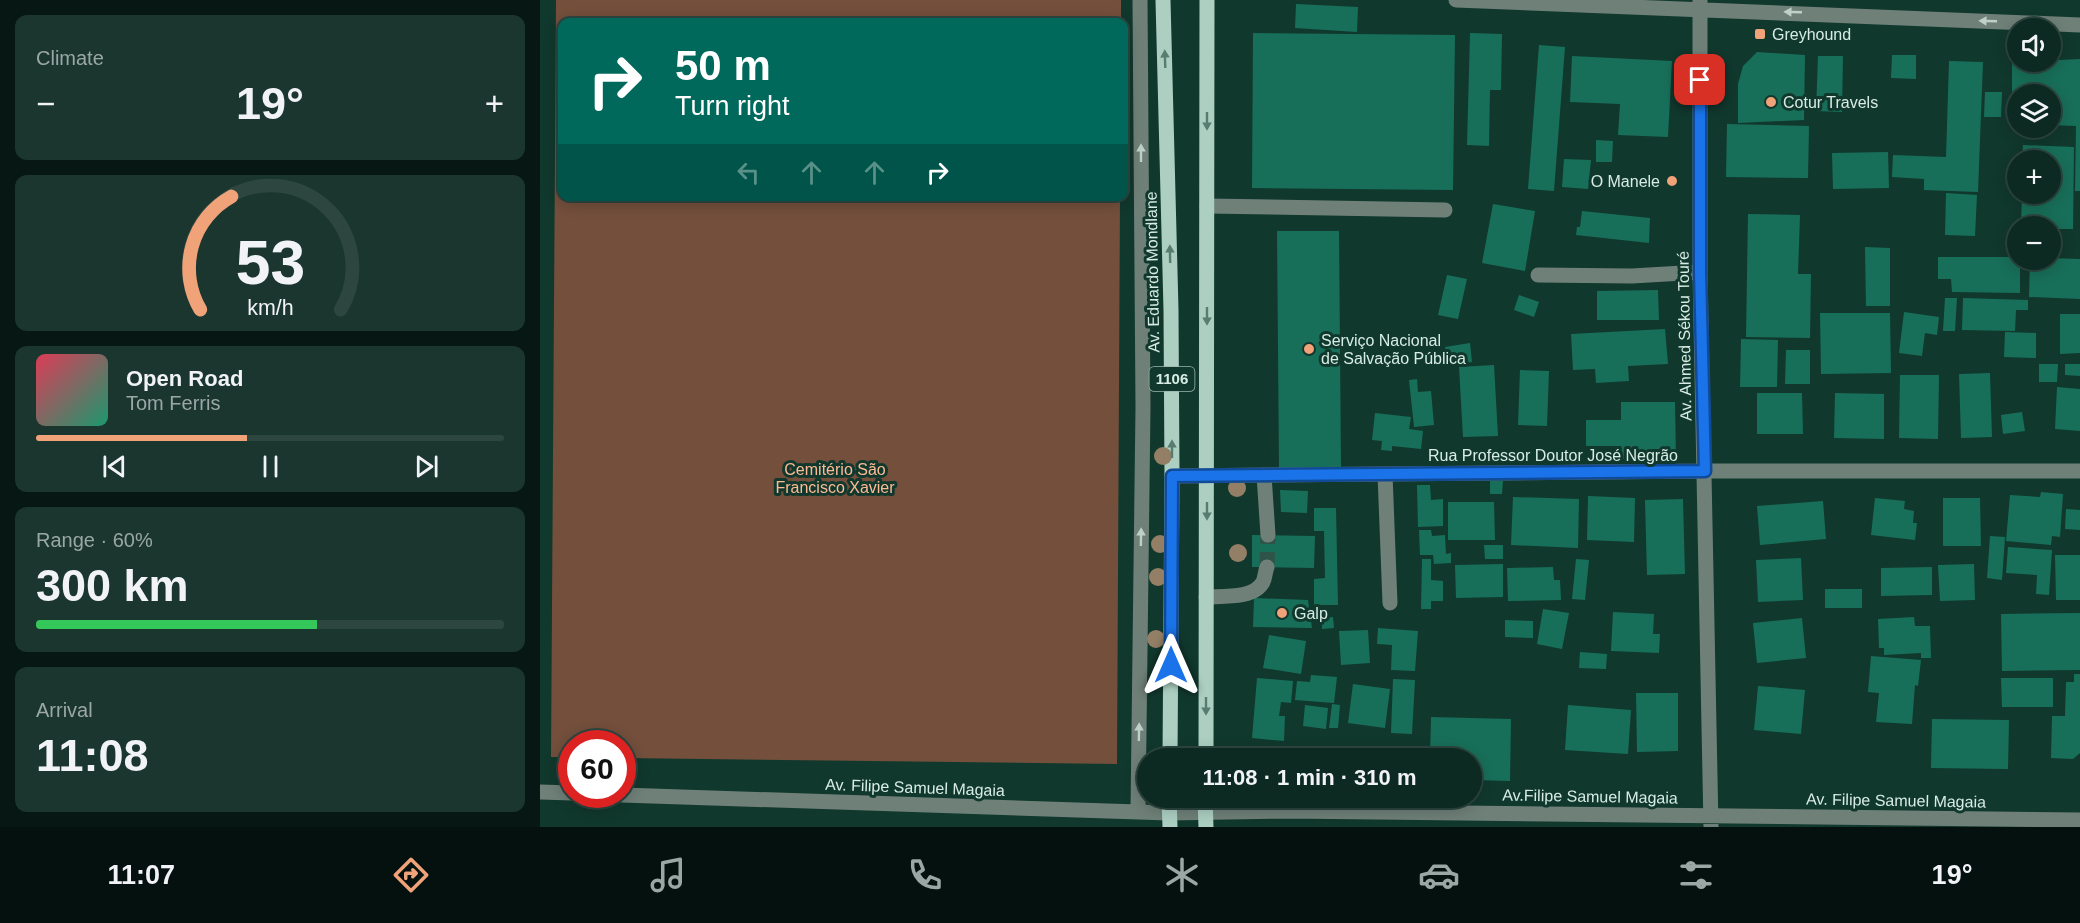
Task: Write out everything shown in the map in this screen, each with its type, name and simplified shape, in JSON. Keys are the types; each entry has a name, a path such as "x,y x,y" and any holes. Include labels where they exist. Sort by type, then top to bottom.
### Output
{"main road":[{"name":"Av. Eduardo Mondlane","path":"1163,0 1172,476 1170,748"},
{"name":"1106","path":"1206,748 1207,0"}],"street":[{"path":"1138,812 1143,407 1140,0"},
{"path":"1456,0 1700,4 2080,25"},
{"name":"Av. Ahmed Sékou Touré","path":"1700,4 1700,272 1711,821"},
{"path":"1207,206 1445,210"},
{"path":"1538,275 1632,276 1700,272"},
{"name":"Rua Professor Doutor José Negrão","path":"1172,476 1705,471 2080,471"},
{"path":"1385,474 1390,603"},
{"path":"1264,475 1268,535"},
{"path":"1206,597 1249,593 1263,581 1267,567"},
{"path":"540,792 558,793"},
{"name":"Av. Filipe Samuel Magaia","path":"636,795 1206,813"},
{"name":"Av.Filipe Samuel Magaia","path":"1206,813 1289,811 1711,821"},
{"name":"Av. Filipe Samuel Magaia","path":"1711,821 2080,820"}],"green space":[{"name":"Cemitério São Francisco Xavier","path":"556,0 1121,0 1121,18 558,18 558,201 1120,201 1117,764 636,758 636,730 558,730 558,757 551,757"}],"building":[{"path":"1296,4 1358,7 1357,32 1295,28"},
{"path":"1253,33 1455,35 1453,190 1252,188"},
{"path":"1470,33 1502,34 1501,90 1490,90 1489,146 1467,145"},
{"path":"1539,45 1565,47 1554,191 1528,189"},
{"name":"Cotur Travels","path":"1757,52 1805,55 1804,120 1738,123 1738,84 1743,66"},
{"path":"1892,55 1916,55 1916,79 1891,78"},
{"path":"1572,56 1672,61 1668,137 1618,135 1620,104 1570,102"},
{"path":"1818,56 1843,56 1842,112 1816,111"},
{"path":"2080,59 2080,191 2075,191 2076,126 2061,125 2061,84 2012,84 2012,72 2061,72 2061,60"},
{"path":"1949,61 1983,62 1978,192 1924,190 1924,179 1892,177 1893,155 1946,157"},
{"path":"1985,92 2002,92 2001,117 1984,117"},
{"path":"1727,124 1809,126 1808,178 1726,177"},
{"path":"1596,140 1613,141 1612,162 1596,162"},
{"path":"2023,145 2074,147 2073,229 2061,229 2061,216 2021,216 2022,204 2061,204 2061,150 2023,150"},
{"path":"1888,152 1889,188 1833,189 1832,153"},
{"path":"1564,159 1591,160 1588,189 1562,187"},
{"path":"1946,193 1977,195 1975,236 1945,235"},
{"path":"1493,204 1535,211 1525,271 1482,263"},
{"path":"1582,211 1650,218 1649,243 1576,235 1577,227 1580,227"},
{"path":"1748,214 1800,215 1798,274 1811,274 1810,338 1746,337"},
{"name":"Serviço Nacional de Salvação Pública","path":"1277,231 1339,231 1341,467 1279,468"},
{"path":"1865,247 1890,248 1890,306 1866,306"},
{"path":"1938,257 2007,257 2007,270 2020,270 2020,293 1952,292 1951,279 1938,279"},
{"path":"2061,258 2080,259 2080,299 2029,297 2030,270 2061,270"},
{"path":"1447,275 1467,279 1458,319 1438,315"},
{"path":"1658,290 1659,320 1597,320 1597,291"},
{"path":"1519,295 1539,302 1534,317 1514,310"},
{"path":"1945,298 1957,298 1955,331 1943,331"},
{"path":"1963,298 2028,300 2028,310 2016,310 2015,331 1962,330"},
{"path":"1904,312 1939,317 1937,335 1925,333 1922,356 1899,353"},
{"path":"1820,313 1890,313 1891,373 1821,374"},
{"path":"2060,314 2080,314 2080,353 2060,354"},
{"path":"1665,329 1668,364 1628,366 1629,381 1596,383 1595,369 1573,370 1571,334"},
{"path":"2005,332 2036,333 2036,358 2004,357"},
{"path":"1741,339 1778,340 1777,387 1740,387"},
{"path":"1470,343 1472,362 1448,366 1445,347"},
{"path":"1786,350 1810,350 1810,384 1785,384"},
{"path":"2039,364 2058,364 2057,382 2039,382"},
{"path":"2065,364 2080,364 2080,376 2065,375"},
{"path":"1494,365 1498,436 1463,437 1459,367"},
{"path":"1520,370 1549,371 1547,426 1518,425"},
{"path":"1990,373 1992,437 1961,438 1959,374"},
{"path":"1900,375 1939,375 1938,439 1899,438"},
{"path":"1417,379 1418,392 1431,391 1434,425 1414,427 1409,380"},
{"path":"2057,387 2080,389 2080,431 2055,429"},
{"path":"1757,393 1802,393 1803,434 1757,434"},
{"path":"1835,393 1884,394 1884,439 1834,438"},
{"path":"1621,402 1675,402 1676,459 1621,459 1621,446 1586,446 1586,420 1621,420"},
{"path":"2022,412 2025,431 2003,434 2001,415"},
{"path":"1375,413 1411,417 1409,429 1423,431 1421,449 1392,446 1392,451 1381,450 1382,441 1372,440"},
{"path":"1490,481 1503,481 1502,494 1490,494"},
{"path":"1417,485 1430,485 1431,500 1443,499 1443,526 1418,527"},
{"path":"1280,490 1308,491 1307,513 1281,512"},
{"path":"2041,492 2063,494 2060,537 2052,536 2051,545 2006,541 2010,495 2040,497"},
{"path":"1588,496 1635,498 1634,542 1587,540"},
{"path":"1513,497 1579,499 1578,548 1511,545"},
{"path":"1875,498 1905,501 1904,509 1914,511 1913,523 1917,523 1915,540 1871,535"},
{"path":"1943,498 1980,498 1981,546 1943,546"},
{"path":"1683,499 1685,574 1647,575 1645,500"},
{"path":"1823,501 1826,539 1760,545 1757,506"},
{"path":"1448,502 1494,502 1495,540 1448,540"},
{"path":"1314,508 1336,508 1338,605 1314,605 1314,579 1325,578 1324,531 1314,531"},
{"path":"2066,509 2080,510 2080,530 2065,529"},
{"path":"1419,530 1431,530 1432,536 1445,535 1446,554 1451,553 1451,563 1434,564 1433,555 1420,555"},
{"path":"1252,535 1315,536 1314,568 1252,567"},
{"path":"1990,536 2005,537 2002,580 1987,578"},
{"path":"1484,545 1503,545 1503,559 1485,559"},
{"path":"2008,547 2052,550 2049,595 2036,594 2037,575 2006,573"},
{"path":"2055,555 2080,555 2080,600 2056,600"},
{"path":"1801,558 1803,600 1758,602 1756,560"},
{"path":"1422,559 1431,559 1431,580 1443,581 1443,601 1431,601 1431,609 1421,609"},
{"path":"1576,559 1589,560 1585,600 1572,599"},
{"path":"1503,564 1503,597 1456,598 1455,565"},
{"path":"1974,564 1975,600 1940,601 1938,565"},
{"path":"1553,567 1554,580 1560,580 1561,600 1508,601 1507,568"},
{"path":"1932,567 1932,595 1881,596 1881,568"},
{"path":"1825,589 1862,589 1862,608 1825,608"},
{"name":"Galp","path":"1254,598 1308,600 1312,628 1253,627"},
{"path":"1543,609 1569,613 1562,649 1537,644"},
{"path":"1613,612 1654,614 1653,634 1660,634 1659,653 1611,651"},
{"path":"2080,613 2080,670 2002,671 2001,614"},
{"path":"1333,617 1334,628 1322,629 1322,618"},
{"path":"1914,617 1915,626 1930,626 1931,658 1921,658 1921,653 1884,655 1884,648 1879,648 1878,619"},
{"path":"1802,618 1806,658 1757,663 1753,623"},
{"path":"1505,620 1533,621 1533,638 1505,637"},
{"path":"1378,628 1418,631 1415,671 1391,670 1392,645 1377,644"},
{"path":"1368,630 1370,663 1341,665 1339,631"},
{"path":"1269,635 1306,641 1301,674 1263,668"},
{"path":"1580,652 1607,654 1606,669 1579,668"},
{"path":"1871,656 1921,660 1918,686 1915,685 1912,724 1876,722 1879,693 1868,692"},
{"path":"2074,674 2080,674 2080,753 2073,759 2051,758 2052,716 2065,716 2066,682 2074,682"},
{"path":"1311,675 1337,677 1334,703 1295,700 1297,681 1310,682"},
{"path":"1257,678 1293,681 1291,703 1281,702 1279,716 1285,716 1284,741 1252,738"},
{"path":"2001,678 2053,678 2053,707 2002,707"},
{"path":"1393,679 1415,680 1412,734 1391,733"},
{"path":"1353,684 1390,689 1385,728 1348,723"},
{"path":"1758,686 1805,690 1801,734 1754,730"},
{"path":"1636,693 1678,693 1678,751 1637,752"},
{"path":"1332,704 1340,705 1338,728 1329,728"},
{"path":"1305,705 1328,708 1326,729 1303,726"},
{"path":"1568,705 1631,710 1628,754 1565,750"},
{"path":"1431,717 1511,719 1510,781 1482,780 1482,748 1430,748"},
{"path":"1932,719 2009,720 2008,769 1931,768"}],"tunnel":[{"path":"1267,567 1268,535"}],"place":[{"name":"Greyhound","path":"1760,34"},
{"name":"Cotur Travels","path":"1771,102"},
{"name":"O Manele","path":"1672,181"},
{"name":"Serviço Nacional de Salvação Pública","path":"1309,349"},
{"name":"Galp","path":"1282,613"}],"route":[{"path":"1171,665 1172,476 1705,471 1700,272 1700,80"}]}
